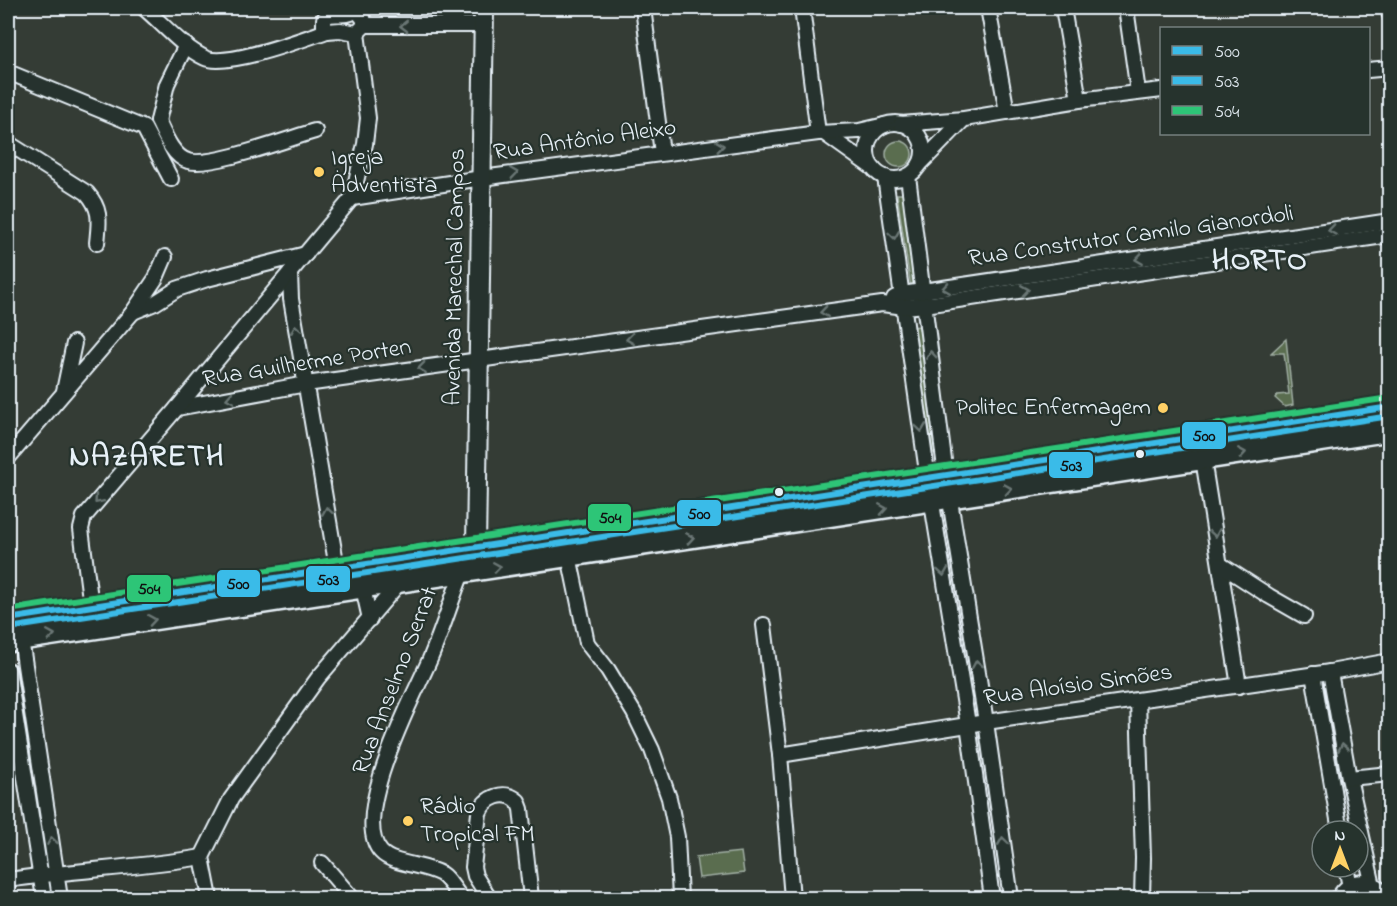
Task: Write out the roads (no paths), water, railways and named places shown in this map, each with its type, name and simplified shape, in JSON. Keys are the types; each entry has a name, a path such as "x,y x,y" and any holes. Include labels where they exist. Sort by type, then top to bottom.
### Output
{"main road":[{"path":"8,619 1389,407"},
{"path":"14,640 1389,430"},
{"path":"439,576 468,566 474,557 476,547"}],"street":[{"path":"144,8 186,45 207,59 233,58 270,50 327,32 484,16"},
{"path":"643,8 662,153"},
{"path":"802,8 821,133 885,177 897,179 908,176 964,119"},
{"path":"988,8 1007,112"},
{"path":"1068,8 1079,100"},
{"path":"1126,8 1138,92"},
{"path":"1388,8 1389,15"},
{"path":"94,629 81,522 352,198 365,144 368,118 361,29 363,18 358,10 343,16 328,11 324,19 324,29 327,32"},
{"name":"Avenida Marechal Campos","path":"476,547 484,16"},
{"path":"186,45 166,84 158,121 177,153 187,161 222,159 315,131"},
{"path":"1370,70 1389,68"},
{"path":"8,72 144,128 171,179"},
{"path":"873,168 868,159 867,148 876,130 885,125 964,119 1079,100 1160,90"},
{"path":"144,128 158,121"},
{"path":"901,124 918,135 923,154 920,164"},
{"name":"Rua Antônio Aleixo","path":"352,198 482,177 821,133 859,131 885,125"},
{"path":"8,142 87,193 96,203 99,218 97,243"},
{"path":"908,176 924,298 937,477"},
{"path":"885,177 903,301 986,722 1011,898"},
{"name":"Rua Construtor Camilo Gianordoli","path":"924,298 1389,221"},
{"name":"Rua Construtor Camilo Gianordoli","path":"480,360 1389,235"},
{"path":"133,312 155,303 177,289 306,254"},
{"path":"8,458 133,312 156,278 165,257"},
{"path":"290,274 291,299 337,568"},
{"path":"268,297 291,299"},
{"path":"64,394 74,343"},
{"name":"Rua Guilherme Porten","path":"177,408 306,384 480,360"},
{"path":"1203,459 1239,686"},
{"path":"941,500 968,724 993,898"},
{"path":"569,556 587,643 608,670 634,713 652,750 669,798 677,837 680,898"},
{"path":"1221,565 1304,616"},
{"name":"Rua Anselmo Serrat","path":"461,898 443,875 423,866 397,860 381,852 371,830 375,795 390,751 431,657 462,573"},
{"path":"210,898 202,857 231,799 318,678 400,582"},
{"path":"363,588 370,619"},
{"path":"764,625 780,759 792,898"},
{"path":"14,640 60,898"},
{"name":"Rua Aloísio Simões","path":"780,759 968,724 1239,686 1389,661"},
{"path":"8,670 44,898"},
{"path":"1330,672 1349,778 1381,892"},
{"path":"1313,674 1338,819"},
{"path":"1138,700 1143,858 1142,898"},
{"path":"1349,778 1389,774"},
{"path":"489,898 473,867 479,813 482,804 488,799 507,795 519,801 521,808 531,898"},
{"path":"8,880 154,865 202,857"},
{"path":"322,863 352,898"},
{"path":"1339,895 1343,879"},
{"path":"1339,895 1363,884 1381,892"}],"place":[{"name":"Igreja Adventista","path":"319,172"},
{"name":"Politec Enfermagem","path":"1163,408"},
{"name":"Rádio Tropical FM","path":"408,821"}],"district":[{"name":"HORTO","path":"1260,262"},
{"name":"NAZARETH","path":"147,458"}]}
